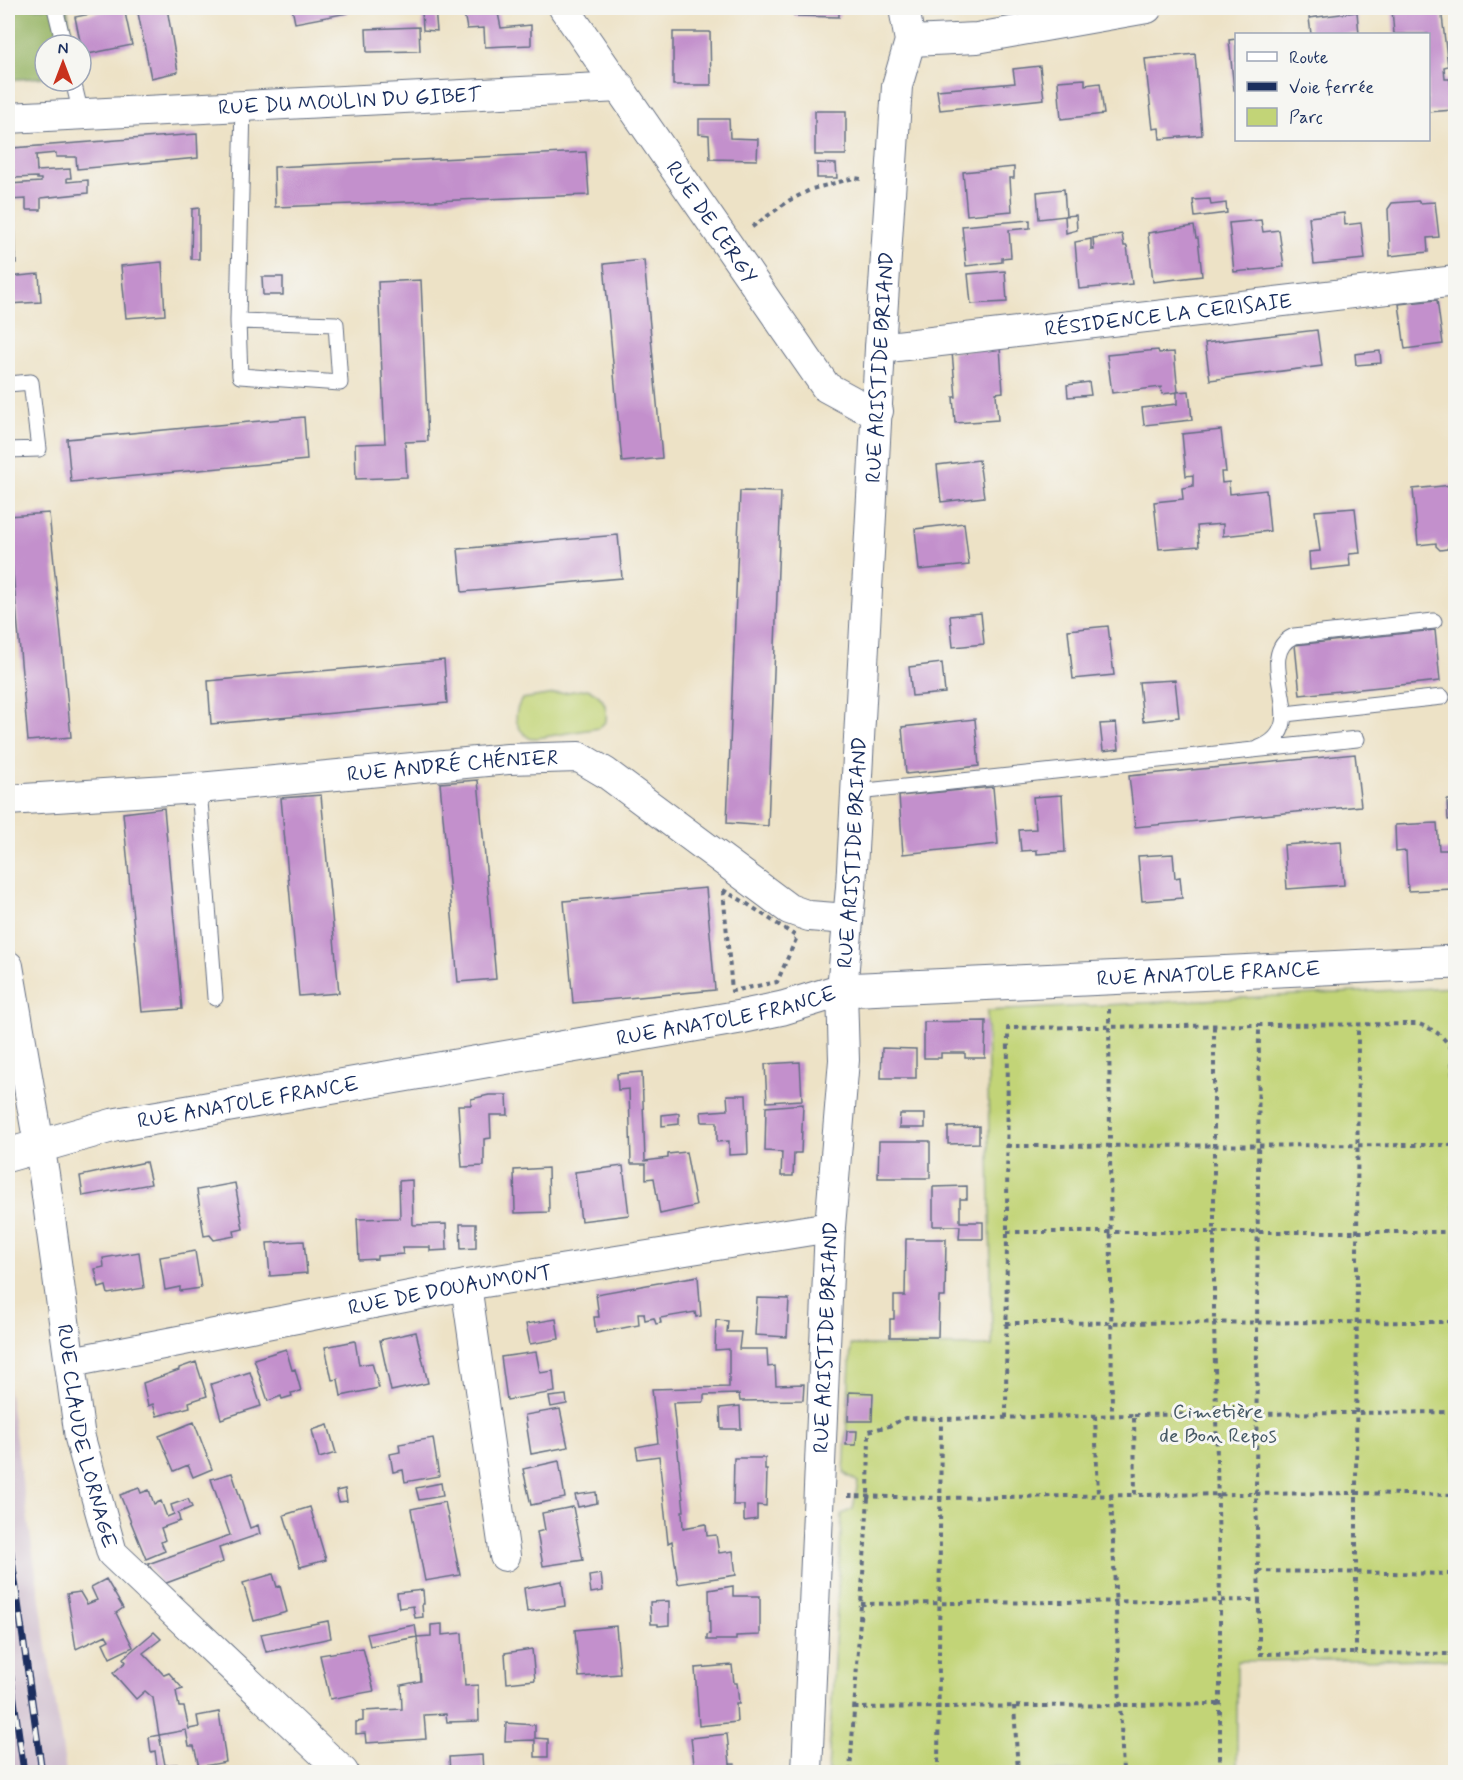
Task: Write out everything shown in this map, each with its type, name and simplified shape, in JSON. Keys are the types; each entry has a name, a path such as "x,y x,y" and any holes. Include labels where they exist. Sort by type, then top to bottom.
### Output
{"street":[{"name":"RUE DE CERGY","path":"564,8 826,387 861,406 878,411"},
{"name":"RUE ARISTIDE BRIAND","path":"807,1773 830,1227 844,1060 842,990 856,792 897,86 910,41 904,8"},
{"path":"910,41 977,38 1147,8"},
{"name":"RUE DU MOULIN DU GIBET","path":"8,118 620,87"},
{"name":"RÉSIDENCE LA CERISAIE","path":"880,348 1455,281"},
{"name":"RUE ANDRÉ CHÉNIER","path":"8,800 199,788 508,759 579,757 606,773 789,909 809,916 848,919"},
{"name":"RUE ANATOLE FRANCE","path":"8,1155 39,1144 114,1125 740,1017 783,1008 842,990 1455,962"},
{"name":"RUE CLAUDE LORNAGE","path":"8,966 39,1144 80,1438 112,1553 343,1773"},
{"name":"RUE DE DOUAUMONT","path":"71,1362 466,1285 830,1227"},
{"path":"466,1285 505,1556"}],"lane":[{"path":"55,8 61,33"},
{"path":"76,93 81,114"},
{"path":"238,321 336,324 340,383 240,376 238,321 243,105"},
{"path":"8,384 31,382 39,448 8,450"},
{"path":"1255,749 1272,741 1278,734 1285,714 1276,660 1280,646 1286,639 1293,636 1434,621"},
{"path":"1285,714 1442,698"},
{"path":"856,792 1357,739"},
{"path":"199,788 214,998"}],"path":[{"path":"747,231 790,200 812,189 855,178 869,180"},
{"path":"723,890 797,937 777,982 732,991 723,890"},
{"path":"1109,1002 1112,1416"},
{"path":"1006,1232 1455,1231 1452,1050 1444,1037 1419,1024 1008,1029 1006,1232 1006,1418"},
{"path":"1259,1025 1256,1414 1259,1654 1454,1654 1455,1369"},
{"path":"1214,1026 1214,1321 1219,1494 1220,1773"},
{"path":"1356,1653 1358,1026"},
{"path":"1007,1146 1454,1145"},
{"path":"1006,1323 1455,1322"},
{"path":"849,1773 868,1498 869,1431 889,1426 905,1418 1454,1412"},
{"path":"1134,1415 1135,1495"},
{"path":"1095,1416 1098,1496"},
{"path":"938,1773 941,1419"},
{"path":"819,1493 868,1498 1356,1493 1453,1495"},
{"path":"1111,1496 1122,1705 1123,1773"},
{"path":"1258,1571 1454,1574"},
{"path":"861,1604 1259,1599"},
{"path":"854,1708 1220,1704"},
{"path":"1014,1706 1018,1773"}],"shaded area":[{"path":"8,1387 66,1772 8,1772"}],"green space":[{"path":"8,8 67,8 72,33 33,33 33,78 8,80"},
{"path":"587,689 597,694 605,705 606,721 599,728 531,739 518,726 516,716 522,699"},
{"name":"Cimetière de Bon Repos","path":"1455,987 1455,1659 1237,1661 1237,1772 828,1772 842,1514 853,1509 858,1482 844,1473 851,1345 992,1346 987,1011"}],"building":[{"path":"124,8 132,45 93,53 93,33 78,33 75,17"},
{"path":"137,8 167,8 178,72 151,78"},
{"path":"292,8 347,8 348,13 295,23"},
{"path":"459,8 497,8 501,28 531,25 531,45 485,47 484,28 467,29 464,13 460,13"},
{"path":"794,8 839,8 839,17 794,16"},
{"path":"1441,8 1448,66 1444,67 1445,79 1450,79 1453,110 1430,112 1430,33 1394,33 1392,9"},
{"path":"435,9 437,31 423,30 422,11"},
{"path":"1357,12 1359,33 1311,33 1309,18"},
{"path":"419,27 420,51 367,52 366,29"},
{"path":"673,32 710,32 711,85 673,85"},
{"path":"1235,39 1235,90 1234,90 1229,40"},
{"path":"1195,54 1202,135 1160,139 1159,128 1153,129 1145,59"},
{"path":"1040,66 1044,99 940,110 937,90 1015,83 1013,69"},
{"path":"1085,79 1085,85 1100,83 1104,114 1061,119 1058,81"},
{"path":"815,111 846,111 846,155 815,155"},
{"path":"699,119 729,119 730,138 758,139 757,160 710,159 709,135 699,134"},
{"path":"197,134 198,158 77,169 76,157 56,157 56,153 36,155 37,171 70,169 71,178 67,178 67,182 88,180 88,193 41,198 41,210 26,210 26,199 8,200 8,184 41,182 41,179 37,177 14,178 12,148"},
{"path":"586,152 589,195 275,207 274,167"},
{"path":"817,163 836,164 837,178 817,178"},
{"path":"1014,167 1014,178 1010,178 1012,211 967,215 963,172"},
{"path":"1064,189 1066,216 1076,215 1077,230 1066,233 1065,216 1039,219 1037,192"},
{"path":"1210,199 1211,205 1226,203 1227,213 1195,217 1193,200"},
{"path":"1419,201 1419,203 1435,202 1439,237 1427,238 1428,252 1390,256 1388,209 1392,203"},
{"path":"199,208 199,259 191,259 192,209"},
{"path":"1344,213 1345,225 1361,223 1365,259 1314,264 1309,217"},
{"path":"15,215 16,263 8,263 8,216"},
{"path":"1030,220 1030,228 1009,230 1011,257 1002,258 1002,262 966,266 962,226"},
{"path":"1261,220 1263,232 1279,230 1284,267 1234,272 1229,223"},
{"path":"1194,226 1196,238 1198,238 1202,276 1153,282 1148,233"},
{"path":"1122,234 1124,246 1127,246 1132,284 1079,289 1075,242 1091,239 1091,250 1094,250 1093,238"},
{"path":"644,260 662,458 622,462 604,264"},
{"path":"162,262 165,315 126,318 121,266"},
{"path":"1005,271 1007,302 971,304 968,274"},
{"path":"39,274 41,302 8,304 8,277"},
{"path":"262,277 283,277 283,295 263,295"},
{"path":"421,280 428,441 405,442 407,477 356,479 355,444 385,443 378,282"},
{"path":"1437,300 1443,344 1405,349 1399,304"},
{"path":"1317,330 1322,366 1210,380 1205,343"},
{"path":"1000,347 1003,392 996,393 998,420 955,423 953,397 956,397 952,352"},
{"path":"1158,350 1159,353 1174,352 1178,392 1162,394 1161,387 1112,393 1107,355"},
{"path":"1380,351 1381,363 1356,365 1355,354"},
{"path":"1089,382 1091,395 1068,397 1067,385"},
{"path":"1189,391 1192,420 1144,425 1142,408 1177,404 1177,392"},
{"path":"304,417 307,460 71,482 67,439"},
{"path":"1221,430 1226,472 1221,472 1222,483 1229,482 1230,494 1266,490 1270,531 1223,536 1223,524 1197,526 1199,546 1159,549 1154,502 1183,499 1182,488 1193,486 1193,475 1186,476 1182,434"},
{"path":"979,460 984,497 941,502 937,465"},
{"path":"1452,485 1455,503 1455,540 1450,541 1447,549 1440,550 1436,543 1418,545 1413,489"},
{"path":"740,491 781,492 768,826 727,823"},
{"path":"1355,508 1360,553 1349,554 1350,566 1310,570 1309,552 1320,551 1315,511"},
{"path":"49,513 71,737 28,741 8,516"},
{"path":"964,523 969,565 919,570 915,529"},
{"path":"618,535 622,578 462,592 458,549"},
{"path":"981,613 984,644 953,647 950,616"},
{"path":"1108,626 1114,675 1073,679 1068,630"},
{"path":"1435,630 1440,681 1300,695 1295,645"},
{"path":"444,660 447,703 211,724 208,681"},
{"path":"942,663 945,693 912,696 909,667"},
{"path":"1175,680 1179,717 1143,721 1139,682"},
{"path":"975,719 979,766 906,774 902,727"},
{"path":"1116,723 1119,749 1103,751 1100,724"},
{"path":"1355,754 1361,806 1135,827 1129,776"},
{"path":"478,780 496,979 458,982 440,783"},
{"path":"993,787 998,844 903,854 899,796"},
{"path":"321,795 339,993 299,996 281,798"},
{"path":"1062,795 1065,852 1037,854 1037,850 1021,851 1019,830 1036,829 1033,797"},
{"path":"1447,800 1455,800 1455,819 1448,820"},
{"path":"164,808 182,1009 142,1012 123,813"},
{"path":"1437,823 1439,850 1451,850 1453,889 1408,891 1406,851 1396,852 1395,825"},
{"path":"1341,841 1344,885 1287,889 1284,845"},
{"path":"1173,854 1175,878 1180,877 1182,898 1142,901 1138,856"},
{"path":"706,888 715,990 573,1003 564,901"},
{"path":"986,1021 985,1058 965,1058 965,1053 941,1053 941,1058 924,1058 924,1022"},
{"path":"882,1048 916,1049 916,1078 881,1078"},
{"path":"800,1062 802,1100 767,1102 765,1064"},
{"path":"642,1072 645,1161 668,1158 668,1154 686,1152 696,1206 660,1214 654,1178 646,1179 646,1164 631,1164 629,1089 618,1090 617,1074"},
{"path":"489,1095 507,1095 508,1115 490,1115 491,1138 484,1139 484,1166 462,1167 458,1105 471,1105 471,1099"},
{"path":"727,1095 746,1095 748,1154 729,1155 729,1141 717,1142 717,1122 702,1122 701,1112 728,1110"},
{"path":"803,1104 801,1153 794,1153 793,1176 781,1176 782,1152 765,1151 766,1107"},
{"path":"679,1113 679,1124 662,1126 662,1115"},
{"path":"900,1114 925,1114 925,1128 899,1128"},
{"path":"979,1126 979,1143 948,1144 948,1127"},
{"path":"879,1141 930,1141 930,1178 878,1178"},
{"path":"146,1162 151,1184 83,1196 80,1176"},
{"path":"623,1166 629,1215 581,1221 575,1172"},
{"path":"548,1168 549,1212 515,1213 514,1170"},
{"path":"412,1180 413,1225 446,1224 447,1250 430,1251 430,1247 402,1247 403,1254 359,1260 357,1219 400,1218 399,1181"},
{"path":"235,1183 243,1229 234,1231 235,1236 214,1240 210,1235 204,1236 197,1190"},
{"path":"967,1186 967,1199 960,1199 960,1222 983,1222 983,1239 959,1239 960,1226 933,1226 933,1187"},
{"path":"460,1224 476,1224 476,1248 461,1249"},
{"path":"906,1239 946,1239 945,1297 939,1297 938,1337 890,1337 890,1319 894,1319 894,1296 905,1296"},
{"path":"304,1241 307,1273 270,1276 267,1243"},
{"path":"195,1251 201,1288 180,1291 180,1287 165,1290 160,1257"},
{"path":"139,1252 144,1288 108,1294 106,1286 99,1288 95,1269 104,1267 103,1258"},
{"path":"698,1276 701,1316 696,1317 695,1312 660,1318 661,1323 656,1324 654,1318 645,1320 644,1313 638,1313 639,1325 596,1333 594,1317 599,1317 596,1294"},
{"path":"757,1298 789,1299 787,1337 755,1335"},
{"path":"556,1319 559,1339 530,1344 526,1324"},
{"path":"716,1320 728,1321 727,1332 741,1332 739,1349 767,1349 768,1367 775,1366 776,1385 804,1384 803,1400 740,1401 739,1394 704,1395 704,1402 673,1403 684,1511 682,1511 683,1528 706,1524 707,1536 716,1535 719,1553 733,1551 736,1575 678,1584 672,1541 668,1543 659,1456 638,1459 636,1447 658,1443 652,1389 729,1387 729,1349 715,1350"},
{"path":"416,1332 428,1383 391,1391 380,1340"},
{"path":"355,1341 359,1365 372,1363 379,1388 341,1396 338,1379 332,1380 325,1347"},
{"path":"286,1349 301,1391 291,1393 292,1396 282,1399 281,1396 268,1401 254,1359"},
{"path":"536,1352 540,1373 553,1371 555,1392 507,1400 501,1357"},
{"path":"196,1362 207,1396 189,1402 190,1407 157,1416 153,1404 148,1406 143,1383"},
{"path":"250,1372 261,1406 221,1419 211,1384"},
{"path":"849,1392 873,1393 872,1421 848,1421"},
{"path":"566,1395 567,1404 551,1407 549,1397"},
{"path":"740,1406 741,1429 721,1429 720,1408"},
{"path":"560,1409 568,1447 531,1454 525,1415"},
{"path":"194,1422 212,1469 193,1477 188,1465 174,1471 159,1436"},
{"path":"328,1425 336,1453 319,1458 312,1430"},
{"path":"847,1431 857,1431 856,1445 846,1445"},
{"path":"433,1438 439,1476 405,1482 403,1470 393,1472 390,1454 400,1452 399,1444"},
{"path":"734,1458 765,1458 766,1506 757,1505 757,1519 744,1521 744,1505 733,1505"},
{"path":"559,1461 565,1498 531,1505 523,1469"},
{"path":"232,1473 250,1528 258,1525 260,1534 219,1548 223,1562 161,1585 148,1564 230,1535 211,1479"},
{"path":"441,1483 443,1496 419,1500 416,1488"},
{"path":"139,1488 141,1493 149,1490 154,1504 161,1501 167,1517 174,1514 171,1505 188,1499 192,1507 178,1513 180,1521 161,1528 165,1540 161,1542 165,1551 146,1559 120,1495"},
{"path":"345,1489 347,1501 339,1502 336,1491"},
{"path":"596,1492 597,1503 578,1507 575,1495"},
{"path":"445,1502 460,1575 425,1581 411,1509"},
{"path":"310,1507 326,1560 300,1567 284,1515"},
{"path":"573,1507 583,1560 543,1566 537,1532 545,1530 542,1513"},
{"path":"273,1574 277,1587 280,1586 287,1612 254,1621 243,1583"},
{"path":"601,1574 603,1591 591,1593 589,1576"},
{"path":"106,1579 123,1608 116,1613 133,1647 110,1658 103,1643 109,1640 106,1635 76,1649 67,1594 80,1592 87,1604 97,1600 91,1587"},
{"path":"562,1581 565,1606 527,1612 524,1588"},
{"path":"733,1586 733,1596 760,1596 760,1635 736,1636 736,1640 707,1640 707,1635 710,1634 709,1590"},
{"path":"423,1590 423,1617 415,1618 413,1606 399,1608 397,1593"},
{"path":"669,1601 669,1625 651,1624 650,1602"},
{"path":"328,1621 331,1638 266,1652 261,1634"},
{"path":"442,1624 442,1635 462,1633 465,1686 478,1685 479,1721 447,1722 446,1714 424,1715 426,1739 366,1743 365,1733 356,1734 356,1722 363,1721 363,1711 402,1709 401,1685 421,1681 417,1637 431,1636 431,1625"},
{"path":"415,1625 417,1637 370,1646 367,1634"},
{"path":"616,1626 620,1674 579,1677 575,1630"},
{"path":"154,1632 161,1639 143,1653 164,1675 169,1673 183,1689 176,1691 179,1707 184,1707 189,1729 199,1727 197,1716 219,1712 226,1762 199,1767 194,1746 189,1746 186,1730 159,1735 153,1698 145,1691 136,1699 113,1673 126,1662 123,1658"},
{"path":"363,1648 374,1691 330,1699 320,1655"},
{"path":"532,1649 535,1680 507,1683 505,1653"},
{"path":"732,1665 739,1704 736,1704 737,1722 699,1726 695,1668"},
{"path":"506,1723 535,1725 535,1738 548,1739 548,1757 535,1757 535,1740 505,1741"},
{"path":"727,1734 730,1764 735,1764 736,1772 695,1772 691,1738"},
{"path":"159,1735 165,1765 177,1764 178,1772 158,1772 155,1751 151,1752 149,1737"},
{"path":"482,1755 483,1772 450,1772 449,1757"}],"railway":[{"path":"8,1532 42,1772"},
{"path":"8,1657 24,1772"}]}
